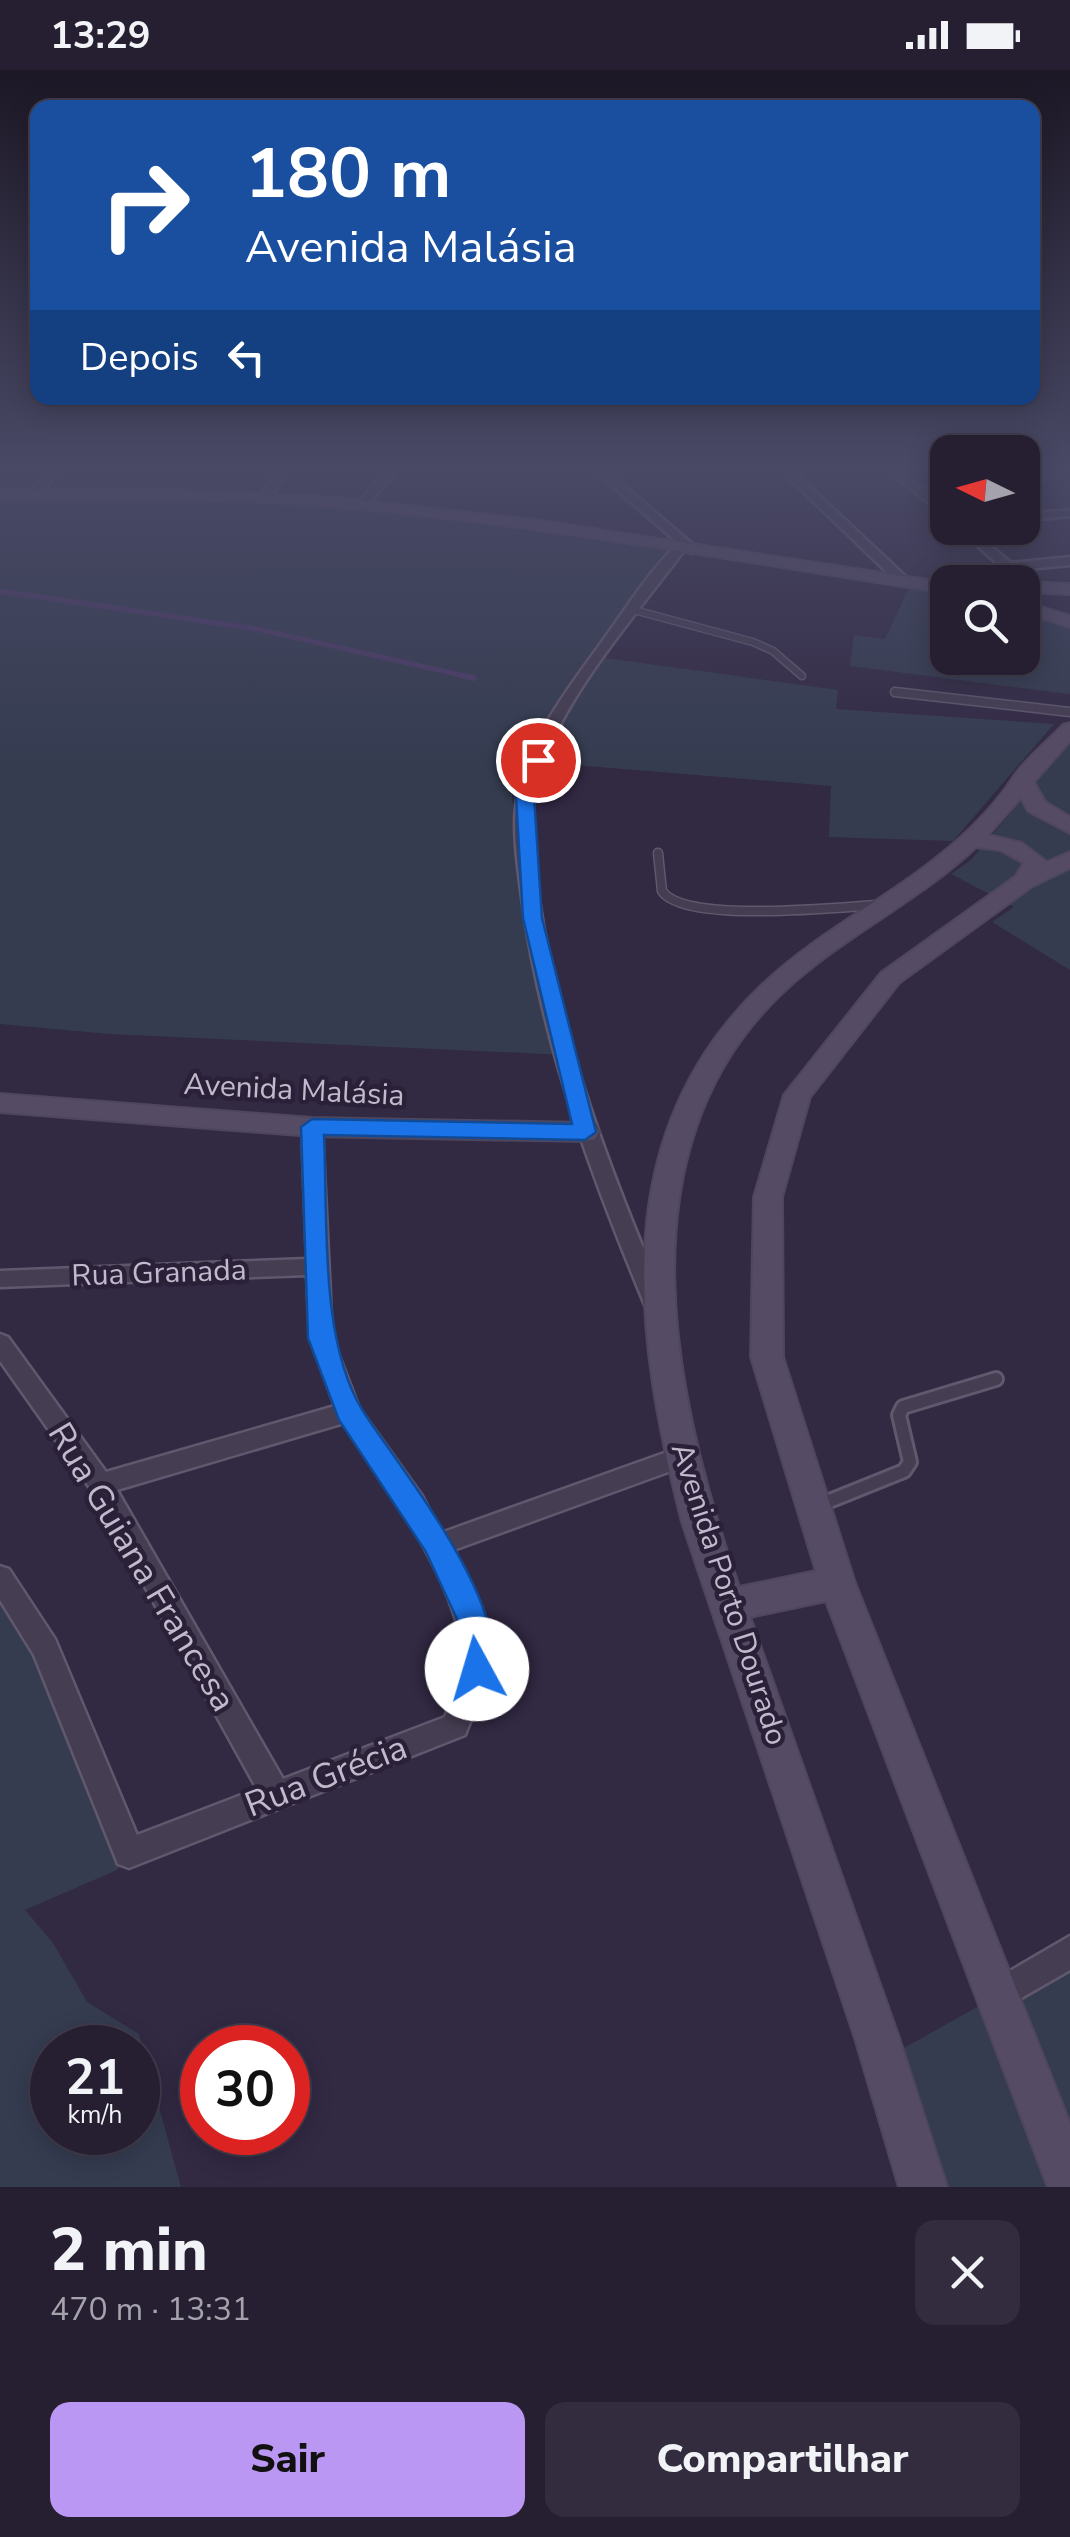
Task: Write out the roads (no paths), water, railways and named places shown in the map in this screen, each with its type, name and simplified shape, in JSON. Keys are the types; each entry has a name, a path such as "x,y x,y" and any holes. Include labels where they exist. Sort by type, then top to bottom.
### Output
{"street":[{"path":"664,1326 585,1132 532,918 525,796 552,725 634,610 669,569"},
{"path":"831,569 930,583"},
{"path":"891,569 902,579"},
{"path":"1040,588 1070,589"},
{"path":"1040,612 1070,622"},
{"name":"Avenida Porto Dourado","path":"923,2187 878,2038 681,1457 664,1326 661,1214 672,1151 699,1089 734,1031 773,988 987,827 1022,778 1070,729"},
{"path":"1022,778 1036,806 1070,826"},
{"path":"972,840 1007,842 1024,851 1036,862 1023,882"},
{"path":"1070,859 1023,882 890,978 797,1095 768,1197 767,1357 837,1583 1070,2184"},
{"name":"Avenida Malásia","path":"1,1104 312,1127 585,1132"},
{"name":"Rua Grécia","path":"0,1577 45,1648 128,1852 454,1726 477,1669 472,1619 438,1545 349,1412 321,1338 312,1127"},
{"name":"Rua Granada","path":"0,1279 318,1267"},
{"name":"Rua Guiana Francesa","path":"0,1343 101,1484 277,1796"},
{"path":"101,1484 349,1412"},
{"path":"438,1545 681,1457"},
{"path":"728,1604 837,1583"},
{"path":"996,1996 1070,1952"}],"lane":[{"path":"634,610 753,642 772,651 802,676"},
{"path":"895,692 1070,712"},
{"path":"658,853 657,886 666,900 685,908 712,911 884,905"},
{"path":"812,1508 904,1471 910,1462 899,1416 903,1407 996,1380"}],"waterway":[{"path":"0,591 257,629 474,678 463,676"}]}
